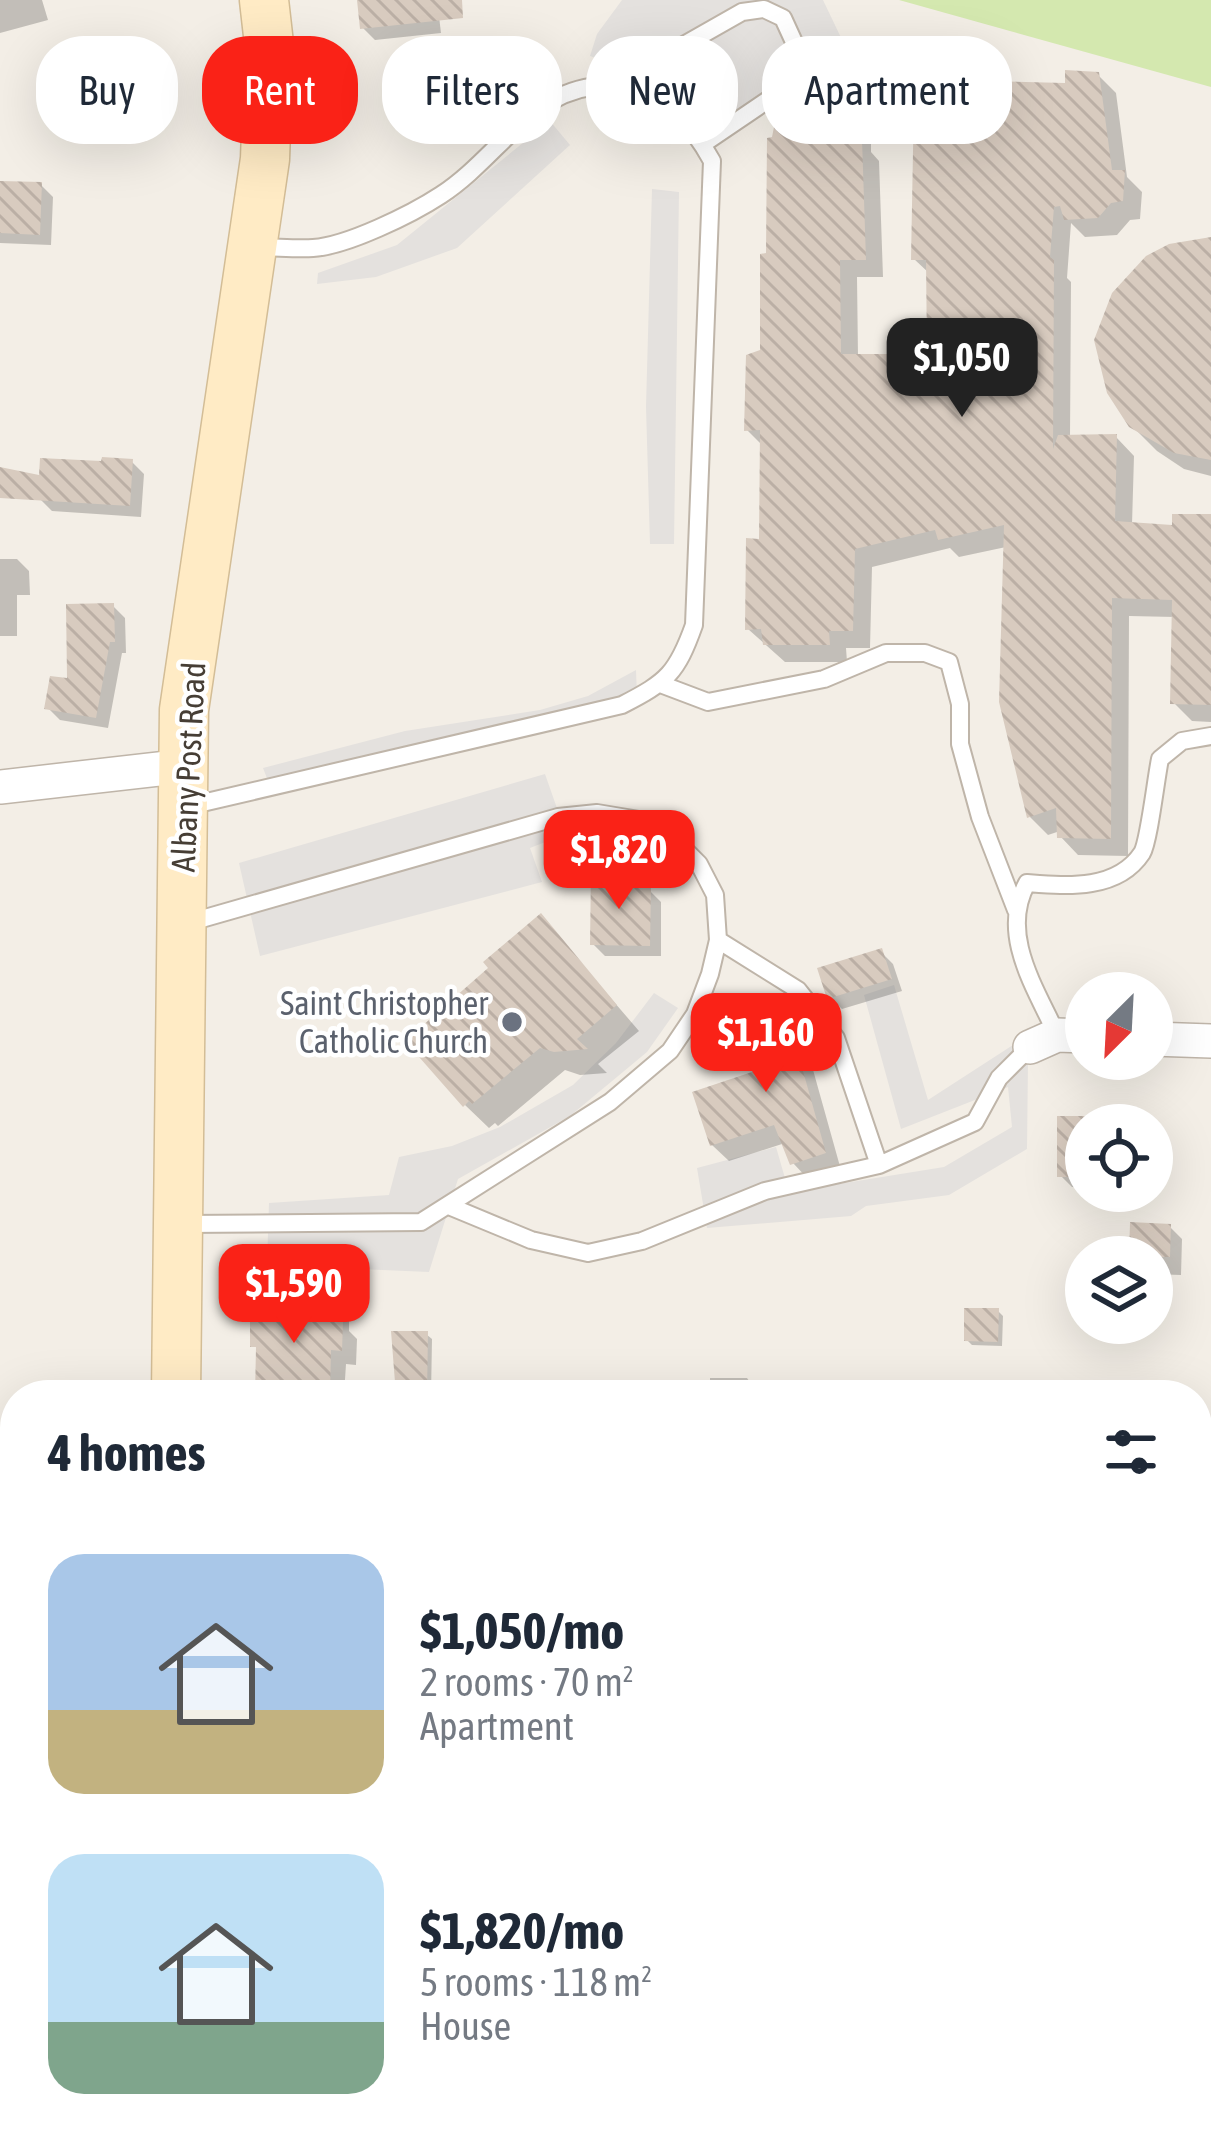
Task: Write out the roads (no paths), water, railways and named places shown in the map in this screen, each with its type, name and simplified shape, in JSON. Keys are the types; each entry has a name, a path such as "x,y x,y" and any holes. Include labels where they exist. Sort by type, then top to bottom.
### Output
{"main road":[{"name":"Albany Post Road","path":"176,1380 184,710 265,159 269,44 264,0"}],"street":[{"path":"0,787 185,787"},
{"path":"1173,1040 1211,1041"}],"lane":[{"path":"700,36 742,12 764,9 783,18 799,53 794,76 781,92 738,121"},
{"path":"252,247 318,248 368,231 441,195 546,104 569,89 586,85"},
{"path":"185,787 622,705 663,685 676,669 694,625 712,160 703,145"},
{"path":"449,1206 531,1240 588,1253 642,1240 765,1191 879,1165 975,1122 999,1078 1058,1039 1016,940 1016,910 980,817 960,744 960,704 949,662 925,653 886,653 824,679 708,702 663,685"},
{"path":"1016,910 1027,883 1078,886 1119,874 1144,850 1160,759 1182,741 1211,736"},
{"path":"177,1224 421,1222 610,1102 670,1051 695,1014 718,940 715,896 699,864 645,821 597,813 557,817 182,924"},
{"path":"718,940 798,990 836,1038 879,1165"}],"place":[{"name":"Saint Christopher Catholic Church","path":"512,1022"}]}
